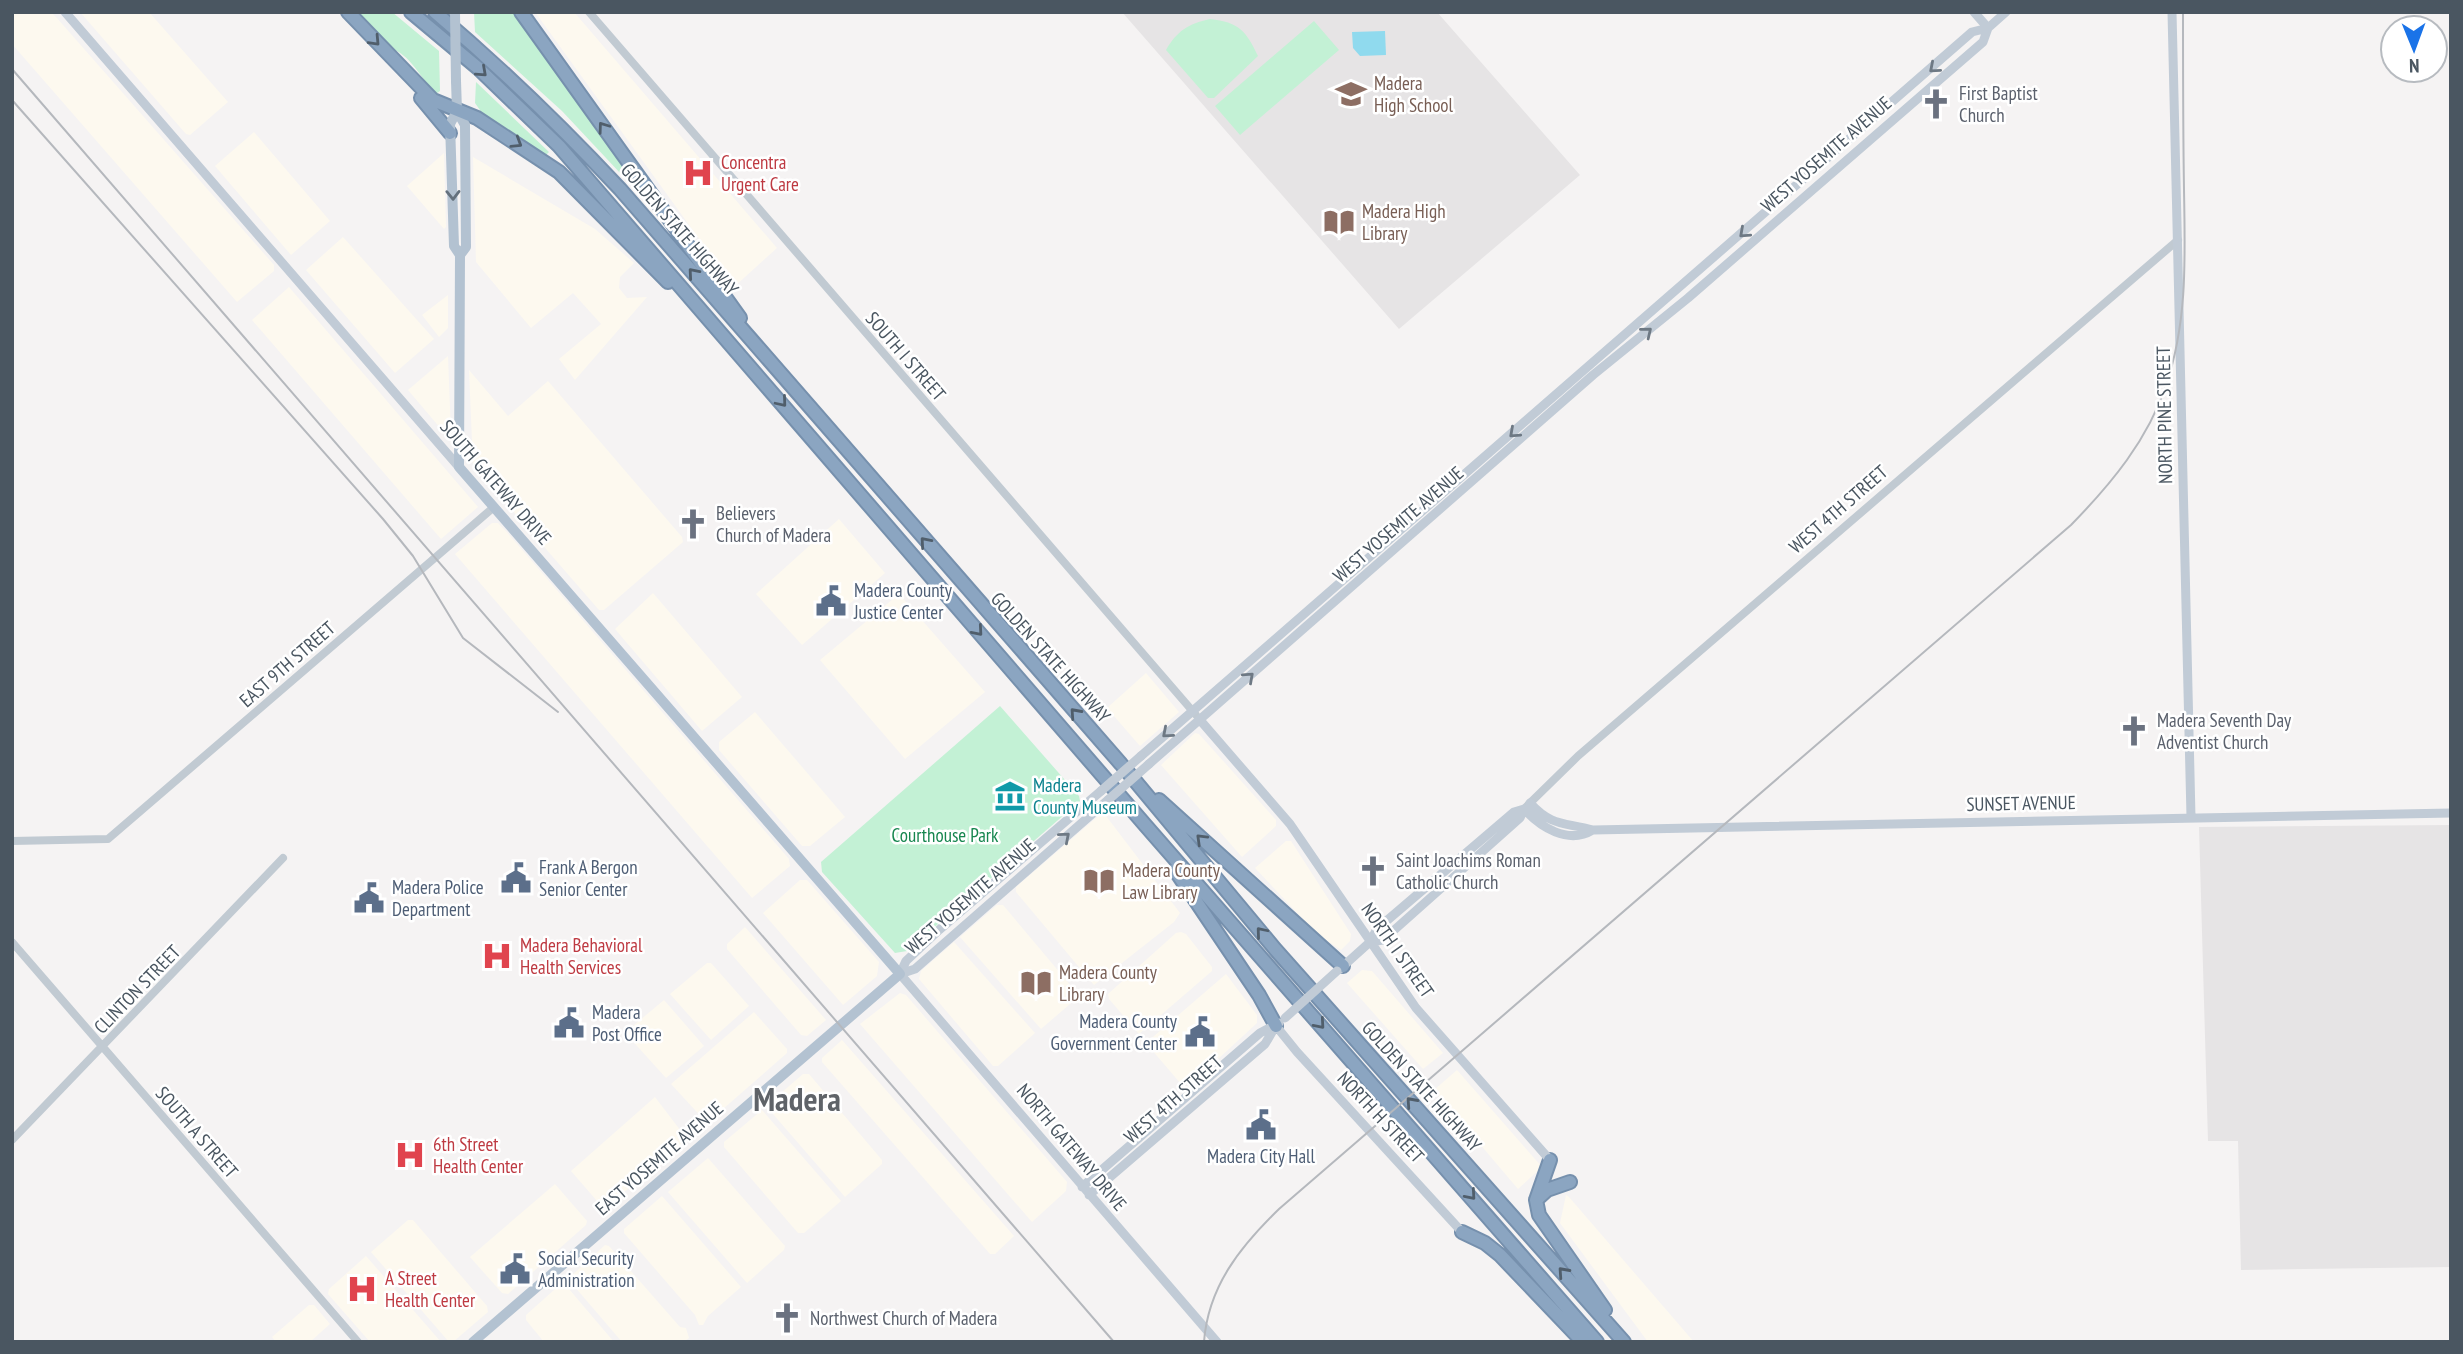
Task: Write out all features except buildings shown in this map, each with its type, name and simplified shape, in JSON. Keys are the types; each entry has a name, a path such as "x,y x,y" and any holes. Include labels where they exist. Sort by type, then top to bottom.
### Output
{"highway":[{"path":"348,12 433,100 477,118 559,172 738,350"},
{"name":"GOLDEN STATE HIGHWAY","path":"411,12 478,68 559,146 738,350 1146,826 1597,1342"},
{"name":"GOLDEN STATE HIGHWAY","path":"435,12 478,48 565,131 1121,764 1275,949 1626,1342"},
{"path":"521,12 729,299 754,343"},
{"path":"402,69 404,76 450,132"},
{"path":"1121,764 1340,969"},
{"path":"1146,826 1280,1022"},
{"path":"1550,1160 1536,1200 1544,1223 1626,1342"},
{"path":"1536,1200 1547,1190 1570,1182"},
{"path":"1462,1232 1500,1255 1583,1342"}],"main road":[{"name":"SOUTH GATEWAY DRIVE","path":"65,12 900,974"},
{"path":"455,12 457,111 465,125 466,247 460,255"},
{"path":"1974,12 1988,29"},
{"name":"WEST YOSEMITE AVENUE","path":"900,974 915,969 1593,375 1688,298 1983,42 1988,29 2006,12"},
{"name":"NORTH PINE STREET","path":"2172,12 2191,817"},
{"name":"WEST YOSEMITE AVENUE","path":"900,974 906,961 930,938 1882,114 1972,32 1988,29"},
{"path":"457,111 450,124 450,132 454,246 460,255 459,467"},
{"name":"NORTH I STREET","path":"1200,720 1290,824 1416,1008 1550,1160"},
{"path":"1090,800 1097,809"},
{"name":"SUNSET AVENUE","path":"1527,806 1542,825 1563,835 1593,830 2451,813"},
{"name":"WEST 4TH STREET","path":"1082,1187 1259,1033 1280,1022 1370,942 1377,929 1514,812 1527,806"},
{"name":"NORTH GATEWAY DRIVE","path":"900,974 1217,1342"},
{"name":"EAST YOSEMITE AVENUE","path":"473,1342 900,974"},
{"name":"WEST 4TH STREET","path":"1089,1195 1265,1044 1280,1022"},
{"name":"NORTH H STREET","path":"1280,1022 1462,1232"}],"street":[{"name":"SOUTH I STREET","path":"589,12 1200,720"},
{"name":"WEST 4TH STREET","path":"1527,806 1588,748 2178,240"},
{"name":"EAST 9TH STREET","path":"12,841 108,839 494,507"},
{"name":"CLINTON STREET","path":"12,1140 284,858"},
{"name":"SOUTH A STREET","path":"12,942 358,1342"}],"shaded area":[{"path":"12,12 51,12 274,265 274,271 237,302 12,44"},
{"path":"80,12 149,12 228,102 190,135 186,134"},
{"path":"535,12 574,12 777,248 734,287"},
{"name":"Madera High School","path":"1122,12 1437,12 1580,175 1399,329"},
{"path":"254,132 330,221 291,255 215,166"},
{"path":"444,153 446,227 444,229 407,186"},
{"path":"473,157 595,229 634,263 620,277 619,288 627,298 647,297 575,380 559,359 601,324 573,293 531,328 476,262"},
{"path":"343,237 434,339 395,373 306,270"},
{"path":"289,287 478,507 441,539 252,320"},
{"path":"448,295 448,328 439,337 422,315"},
{"path":"448,356 451,434 447,436 408,390"},
{"path":"469,370 508,416 548,381 682,537 683,542 604,610 599,610 473,465"},
{"path":"839,519 885,573 802,645 756,594"},
{"path":"492,523 498,523 505,530 789,859 790,866 752,898 455,554"},
{"path":"653,593 742,697 702,731 615,629"},
{"path":"899,594 985,692 905,759 820,660"},
{"path":"1146,673 1179,712 1140,746 1107,708"},
{"path":"755,712 845,817 810,846 802,846 719,750 719,742"},
{"path":"1195,733 1199,734 1276,820 1276,826 1242,857 1161,765"},
{"path":"1103,812 1180,913 1174,922 1094,985 1016,892 1016,887"},
{"path":"2451,825 2451,1267 2241,1270 2238,1141 2208,1141 2199,827"},
{"path":"1286,841 1291,841 1351,934 1350,941 1341,950 1317,934 1255,868"},
{"path":"800,880 807,880 879,962 877,976 843,1005 763,913"},
{"path":"997,905 1003,905 1077,993 1077,998 1041,1029 960,937"},
{"path":"745,927 826,1020 807,1036 801,1035 727,949 727,944"},
{"path":"1176,933 1186,934 1212,967 1212,971 1139,1034 1109,999 1108,994"},
{"path":"954,942 1035,1033 998,1066 993,1066 919,979 921,971"},
{"path":"707,963 711,963 749,1006 711,1040 670,994"},
{"path":"1362,970 1372,971 1443,1053 1423,1069 1347,983"},
{"path":"1226,974 1257,1015 1257,1023 1191,1084 1181,1084 1146,1043"},
{"path":"900,993 906,995 1067,1182 1066,1191 1032,1222 860,1024"},
{"path":"664,1000 704,1046 666,1078 628,1036 627,1031"},
{"path":"754,1012 787,1049 787,1053 707,1123 671,1084"},
{"path":"842,1040 1014,1236 995,1254 990,1254 822,1062 822,1058"},
{"path":"1457,1070 1542,1167 1518,1189 1434,1090"},
{"path":"803,1074 809,1074 882,1160 882,1164 845,1197 766,1106"},
{"path":"655,1097 687,1139 604,1209 571,1171"},
{"path":"762,1110 841,1201 804,1233 798,1233 724,1147 724,1142"},
{"path":"708,1158 785,1246 784,1250 747,1283 668,1192"},
{"path":"555,1184 587,1221 586,1225 508,1294 502,1293 470,1257"},
{"path":"1566,1195 1694,1342 1648,1342 1560,1223"},
{"path":"662,1196 741,1287 708,1316 703,1325 699,1325 695,1315 624,1233 624,1229"},
{"path":"408,1220 413,1220 487,1306 488,1312 453,1342 449,1342 371,1252"},
{"path":"605,1245 609,1246 680,1327 686,1328 689,1338 684,1342 622,1342 568,1279"},
{"path":"366,1256 441,1342 370,1342 328,1294 329,1289"},
{"path":"563,1282 614,1342 544,1342 526,1320 526,1315"},
{"path":"309,1305 314,1305 330,1324 310,1342 276,1342 272,1337"}],"green space":[{"path":"353,12 392,12 439,51 440,91 436,94 403,55 389,48"},
{"path":"474,12 517,12 556,67 570,93 577,97 654,201 650,205 562,111 475,32"},
{"path":"1210,19 1235,25 1250,40 1258,56 1214,98 1208,98 1166,50 1184,29"},
{"path":"1314,21 1339,50 1240,135 1215,106"},
{"path":"476,82 549,152 545,156 482,113 475,103"},
{"name":"Courthouse Park","path":"1000,706 1079,796 1080,801 907,951 895,953 822,872 821,862"}],"water":[{"path":"1385,31 1386,55 1360,56 1353,48 1352,32"}],"railway":[{"path":"1204,1342 1207,1322 1219,1285 1240,1253 1279,1209 2071,525 2127,460 2149,424 2166,385 2182,312 2185,238 2183,12"},
{"path":"12,69 1114,1342"},
{"path":"12,100 383,519 413,556 463,638 558,712"}],"place":[{"name":"Madera High School","path":"1351,94"},
{"name":"First Baptist Church","path":"1936,104"},
{"name":"Concentra Urgent Care","path":"698,173"},
{"name":"Madera High Library","path":"1339,222"},
{"name":"Believers Church of Madera","path":"693,524"},
{"name":"Madera County Justice Center","path":"831,601"},
{"name":"Madera Seventh Day Adventist Church","path":"2134,731"},
{"name":"Madera County Museum","path":"1010,796"},
{"name":"Saint Joachims Roman Catholic Church","path":"1373,871"},
{"name":"Frank A Bergon Senior Center","path":"516,878"},
{"name":"Madera County Law Library","path":"1099,881"},
{"name":"Madera Police Department","path":"369,898"},
{"name":"Madera Behavioral Health Services","path":"497,956"},
{"name":"Madera County Library","path":"1036,983"},
{"name":"Madera Post Office","path":"569,1023"},
{"name":"Madera County Government Center","path":"1200,1032"},
{"name":"Madera City Hall","path":"1261,1125"},
{"name":"6th Street Health Center","path":"410,1155"},
{"name":"Social Security Administration","path":"515,1269"},
{"name":"A Street Health Center","path":"362,1289"},
{"name":"Northwest Church of Madera","path":"787,1318"}],"district":[{"name":"Madera","path":"797,1098"}]}
